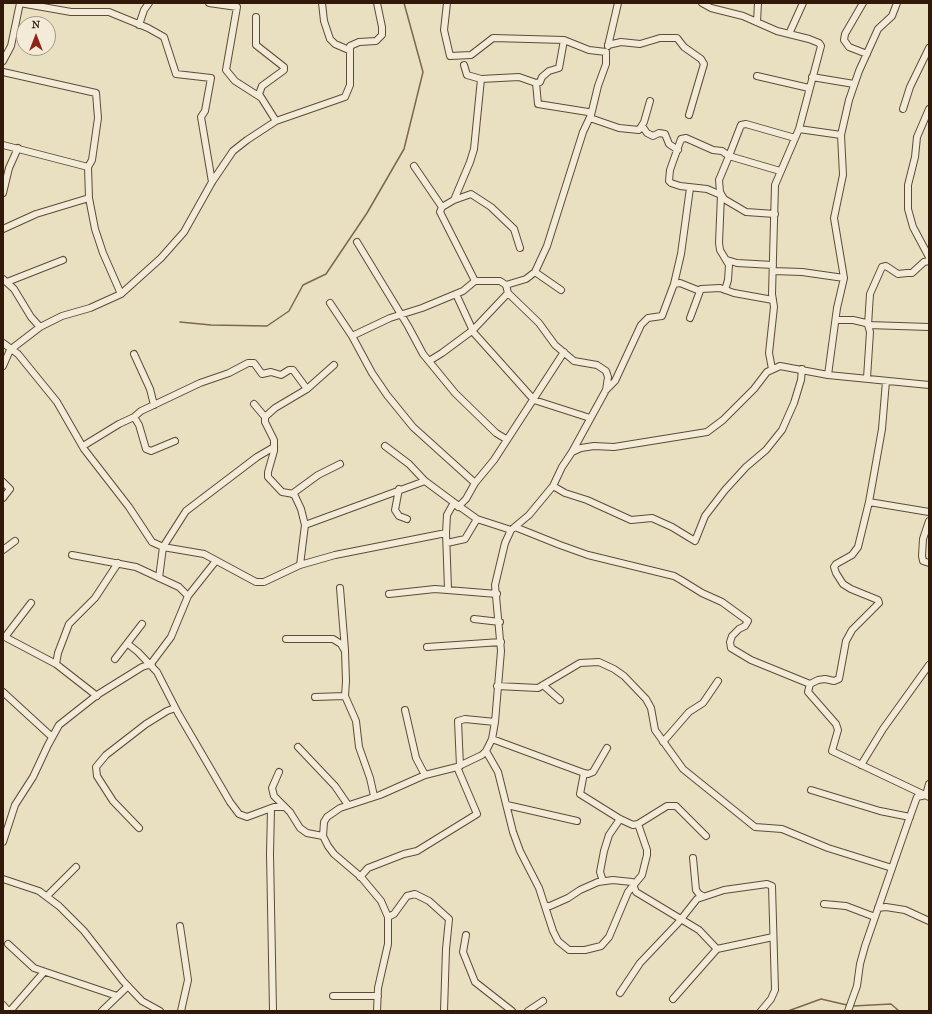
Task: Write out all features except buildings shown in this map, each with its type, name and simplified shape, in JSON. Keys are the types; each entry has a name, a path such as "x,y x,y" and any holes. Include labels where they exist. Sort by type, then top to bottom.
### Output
{"street":[{"path":"3,61 10,46 20,3 71,12 109,12 164,37 176,74 211,78 205,111 201,117 212,182"},
{"path":"139,25 144,10 149,3"},
{"path":"209,3 237,7 226,70 235,81 260,97 276,121"},
{"path":"322,3 324,21 330,39 335,44 349,50"},
{"path":"3,366 10,350 40,327 62,316 99,305 121,294 161,258 184,232 212,182 233,151 246,140 276,121 345,97 350,85 349,50 352,44 376,40 381,37 382,27 377,3"},
{"path":"447,3 444,30 450,56 471,55 493,38 564,40 589,50 606,52"},
{"path":"506,285 526,279 535,272 552,234 583,132 591,117 598,86 606,64 606,52 618,3"},
{"path":"702,3 711,8 743,16 789,34 819,43 821,46 799,129 775,185 773,300 769,353 772,369"},
{"path":"757,22 758,3"},
{"path":"789,34 803,3"},
{"path":"828,375 844,278 834,218 843,175 841,136 854,84 878,29 892,16 897,3"},
{"path":"860,4 845,34 844,40 849,47 867,54"},
{"path":"256,17 256,45 284,67 284,70 262,86 260,97"},
{"path":"608,45 621,42 640,44 660,38 677,38 684,47 701,59 704,64 689,115"},
{"path":"464,65 467,75 481,79 519,77 536,83 540,82 542,77 549,71 559,68 564,40"},
{"path":"903,109 910,87 929,48"},
{"path":"3,72 26,79 96,92 98,118 92,160 88,167 89,198 95,229 103,253 121,294"},
{"path":"757,76 809,88"},
{"path":"812,76 854,84"},
{"path":"454,200 474,149 481,79"},
{"path":"536,83 538,104 588,112 591,117 619,128 639,130 642,126 650,101"},
{"path":"929,109 918,137 908,185 908,209 912,227 929,257"},
{"path":"725,290 729,275 729,265 720,250 719,243 721,195 718,180 741,125 746,124 795,138"},
{"path":"642,126 647,133 653,136 659,133 665,134 669,144 678,150"},
{"path":"799,129 841,136"},
{"path":"775,214 746,212 721,195 708,189 690,188 671,183 669,181 670,170 683,138 713,150 722,151 729,156 780,172"},
{"path":"3,145 88,167"},
{"path":"3,193 10,168 18,148"},
{"path":"414,166 442,206"},
{"path":"377,1011 378,996 388,944 388,917 381,901 360,877 334,854 323,836 322,827 328,817 340,808 425,775 459,766 482,755 486,751 492,739 495,722 501,642 496,585 505,543 513,529 529,515 553,486 562,467 572,452 606,390 615,381 644,321 662,316 674,284 681,254 690,188"},
{"path":"475,281 442,217 440,212 442,206 471,194 491,207 514,229 520,248"},
{"path":"3,229 36,214 89,198"},
{"path":"357,242 423,354 455,393 496,433 506,439"},
{"path":"40,327 31,317 14,289 5,281 62,260"},
{"path":"727,260 737,264 844,278"},
{"path":"867,378 870,332 868,325 871,290 882,267 886,266 898,274 907,274 912,273 924,262 929,261"},
{"path":"535,272 561,290"},
{"path":"352,336 463,291 475,281 500,281 506,285 508,293 539,323 555,345 574,361 597,365 606,371 608,377 606,390"},
{"path":"674,284 680,283 700,291"},
{"path":"690,318 701,289 720,288 773,300"},
{"path":"429,361 473,330 508,293"},
{"path":"456,294 473,330 534,400 590,418"},
{"path":"330,303 352,336 372,374 387,395 413,426 475,483"},
{"path":"836,320 853,320 866,323 868,325 929,327"},
{"path":"3,343 10,350 18,354 53,397 83,446 130,507 146,535 152,542 163,547 204,554 215,562 256,582 264,582 300,565 354,551 446,533"},
{"path":"448,590 446,543 447,514 452,506 457,506 466,499 475,483 494,460 506,439 534,400 564,352"},
{"path":"134,354 150,389 154,405"},
{"path":"83,446 119,424 134,417 141,411 200,382 254,363 262,374 271,372 281,375 289,370 293,370 307,389"},
{"path":"265,417 275,408 307,389 334,365"},
{"path":"572,452 581,448 594,446 614,447 707,432 723,420 754,389 767,372 780,366 828,375 929,385"},
{"path":"553,486 565,493 587,500 631,520 652,518 672,527 695,541 705,516 725,490 746,467 766,450 782,430 794,403 801,380 802,370"},
{"path":"385,446 409,464 425,481 457,506 477,519 513,529 588,554 674,576 702,593 722,602 748,621 746,626 739,629 732,636 730,642 731,648 751,660 810,684 825,679 834,681 839,679 846,641 852,630 879,603 873,598 847,587 840,581 834,570 836,564 852,555 858,547 869,502 882,429 886,381"},
{"path":"254,404 265,417 265,422 274,440 268,477 282,492 296,496 301,509 305,525 300,565"},
{"path":"134,417 139,426 146,449 151,451 175,441"},
{"path":"159,578 163,547 186,511 256,457 274,447"},
{"path":"292,494 318,475 340,464"},
{"path":"305,525 399,489 425,481"},
{"path":"3,482 10,489 3,498"},
{"path":"399,489 395,510 399,516 407,519"},
{"path":"869,502 929,512"},
{"path":"446,543 465,539 477,519"},
{"path":"929,521 923,539 922,556 923,561 929,563"},
{"path":"3,550 15,541"},
{"path":"72,555 136,567 179,587 188,596"},
{"path":"3,842 15,805 33,777 52,737 65,719 97,696 150,666 171,637 188,596 215,562"},
{"path":"56,664 69,624 94,598 118,564"},
{"path":"340,588 345,651 345,696 356,721 359,747 370,778 374,796"},
{"path":"389,594 448,590 497,594"},
{"path":"31,603 4,637 56,664 97,696"},
{"path":"474,619 500,622"},
{"path":"115,659 142,624"},
{"path":"286,639 333,639 341,644 345,651"},
{"path":"427,647 501,642"},
{"path":"128,644 138,652 150,666 230,802 239,814 247,817 271,809 283,807"},
{"path":"497,686 533,688 543,686 556,676 580,664 599,662 614,669 624,676 646,699 650,708 655,730 683,769 755,827 782,829 828,848 892,868"},
{"path":"861,766 883,729 929,665"},
{"path":"663,742 689,712 703,703 718,680"},
{"path":"810,684 808,692 836,724 838,730 832,750 861,766 927,796"},
{"path":"543,686 560,700"},
{"path":"3,692 52,737"},
{"path":"314,697 345,696"},
{"path":"139,828 113,801 97,776 96,767 106,755 146,724 166,711 176,708"},
{"path":"405,710 416,758 425,775"},
{"path":"360,877 368,868 404,854 418,851 477,814 459,766 458,721 465,719 495,722"},
{"path":"492,739 588,774 593,772 607,748"},
{"path":"298,747 335,786 348,805"},
{"path":"486,751 498,772 515,838 539,888 546,906 549,920 558,940 569,950 584,950 601,946 609,937 622,903 628,892 634,887 642,875 647,855 645,843 639,833 638,824"},
{"path":"280,772 272,788 274,796 283,807 290,812 300,828 307,833 323,836"},
{"path":"584,773 580,794 620,819 633,825 638,824 662,808 670,805 676,806 706,836"},
{"path":"927,796 929,784"},
{"path":"811,790 880,811 910,817"},
{"path":"849,1008 857,986 860,964 878,908 917,797 927,796"},
{"path":"507,805 577,821"},
{"path":"271,809 270,854 273,1011"},
{"path":"603,881 600,872 604,851 609,835 620,819"},
{"path":"693,858 696,890 703,896"},
{"path":"47,896 76,867"},
{"path":"3,879 39,891 59,906 84,931 128,986 142,1001 160,1011"},
{"path":"546,906 550,906 568,898 580,890 603,881 613,880 632,882 636,892 700,930 718,949"},
{"path":"620,993 640,963 681,920 690,906 703,896 724,890 767,884 772,886 775,990 771,999 761,1011"},
{"path":"388,917 394,914 407,896 414,894 428,900 449,919 446,949 444,1011"},
{"path":"824,904 846,906 875,918"},
{"path":"878,908 886,907 905,910 929,921"},
{"path":"180,926 188,980 181,1011"},
{"path":"466,935 463,952 475,982 512,1011"},
{"path":"673,999 718,949 773,937"},
{"path":"8,944 30,964 44,972 117,996"},
{"path":"3,1005 9,1011 44,972"},
{"path":"102,1011 128,986"},
{"path":"333,996 378,996"},
{"path":"528,1011 543,1000"}],"waterway":[{"path":"180,322 211,325 267,326 289,311 303,285 326,274 367,213 404,149 423,72 404,3"},
{"path":"788,1011 821,999 847,1005"},
{"path":"853,1006 891,1004 899,1011"}]}
